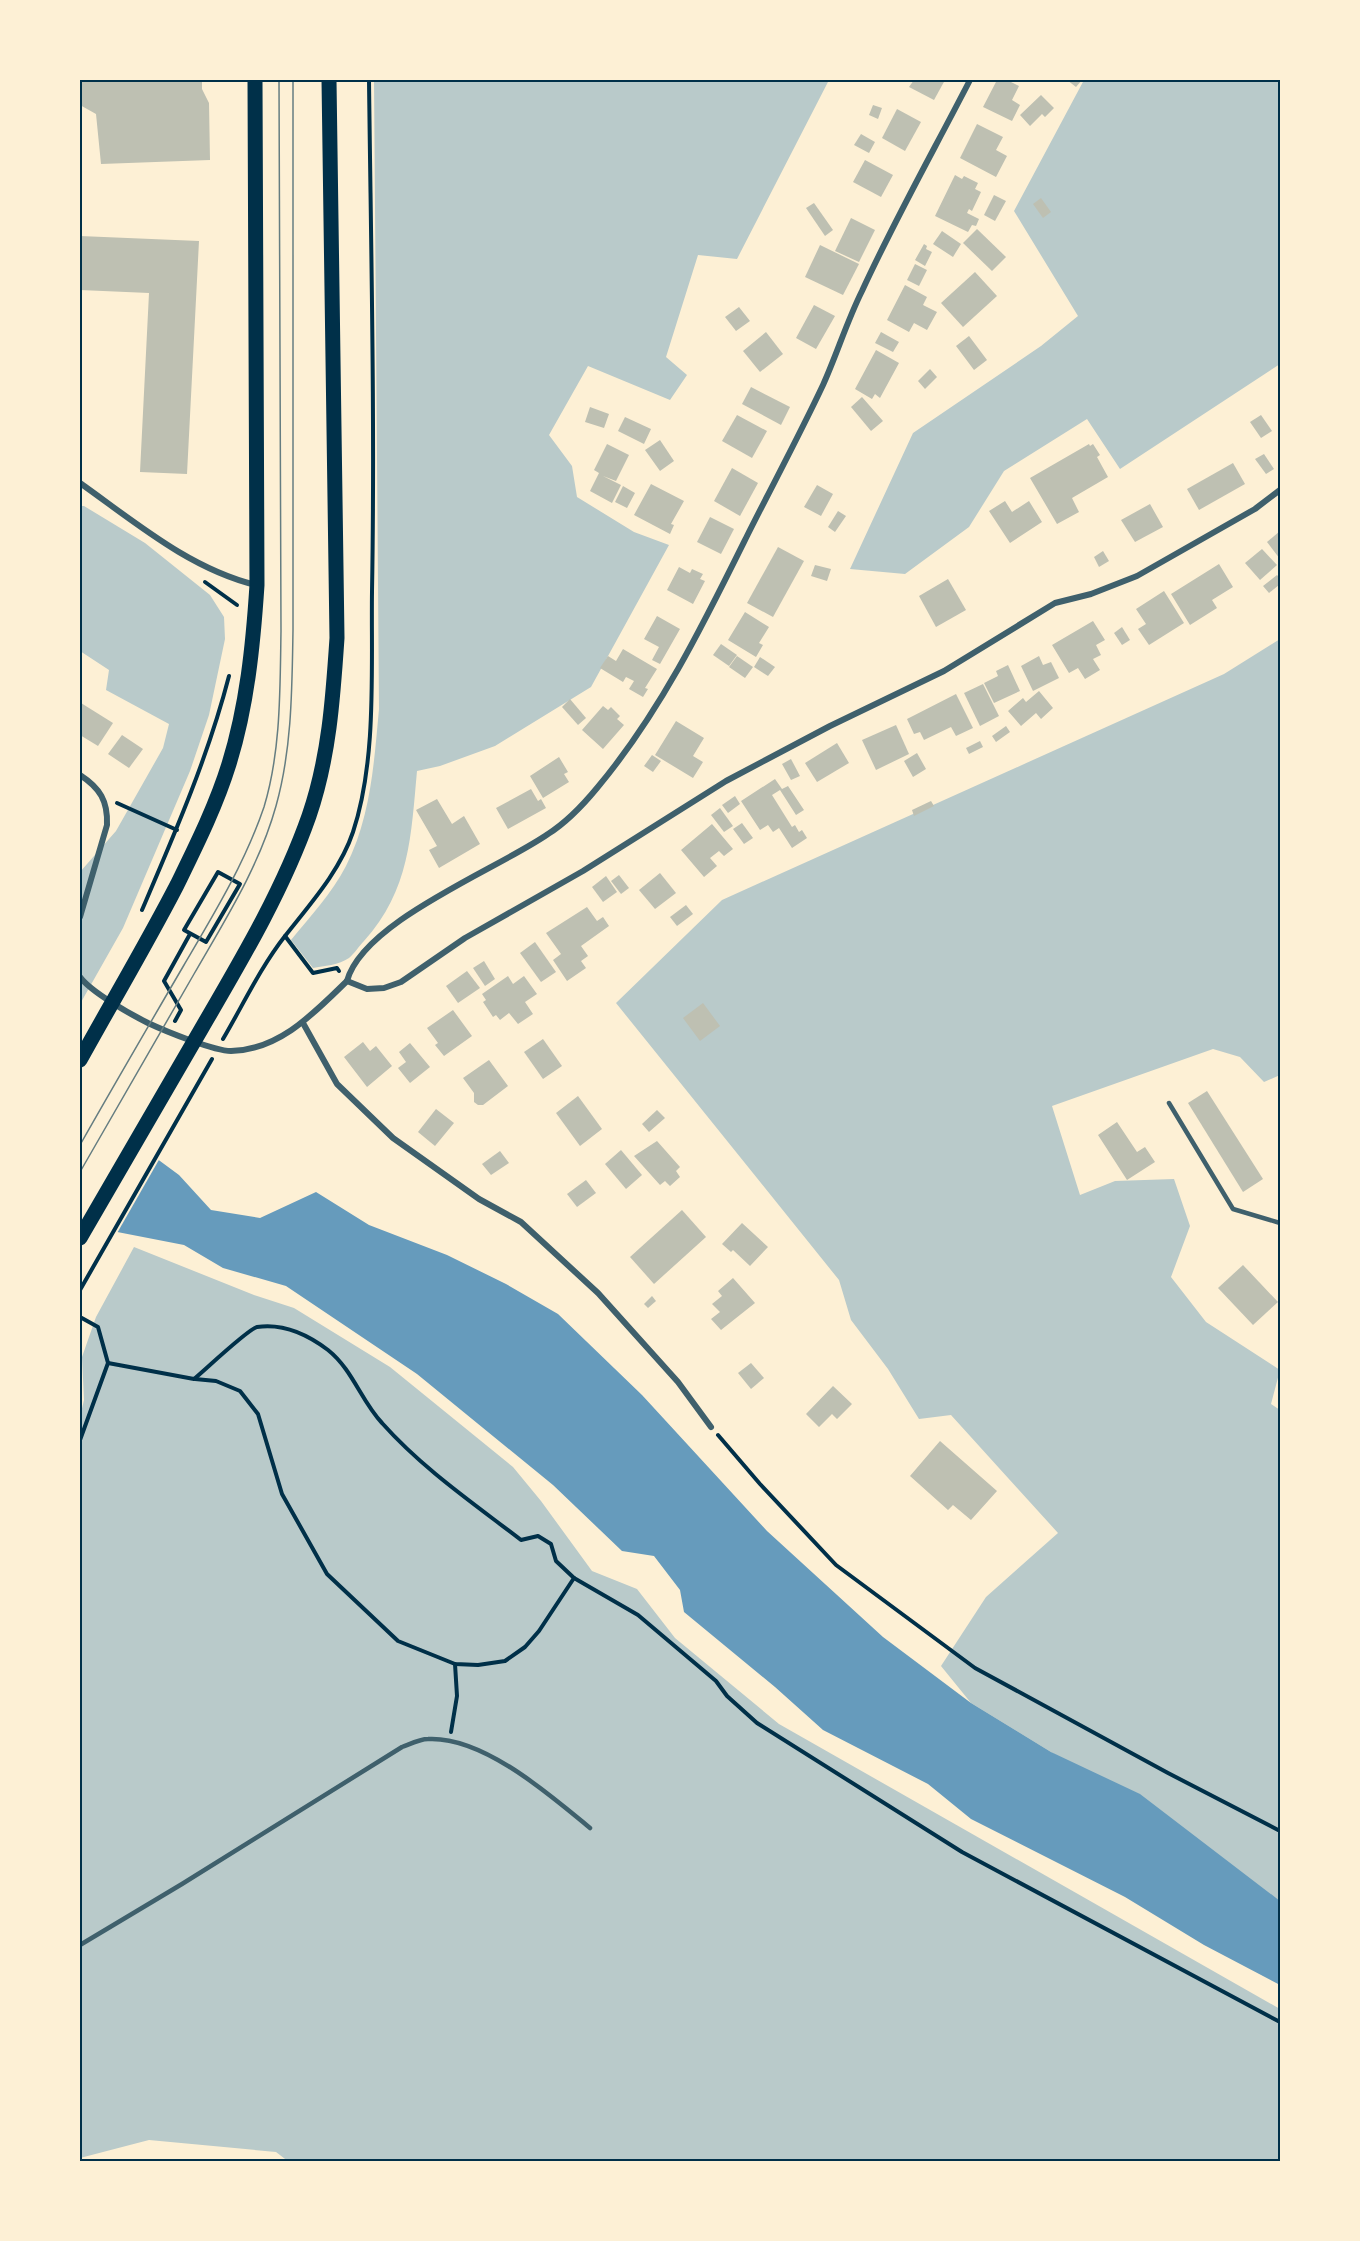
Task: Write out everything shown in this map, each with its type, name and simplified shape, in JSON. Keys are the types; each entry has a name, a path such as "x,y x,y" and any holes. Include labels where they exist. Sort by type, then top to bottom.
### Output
{"main road":[{"path":"80,1060 155,927 197,846 228,767 238,733 252,654 257,585 255,80"},
{"path":"80,1238 237,967 277,892 309,816 323,763 331,717 337,638 328,80"}],"street":[{"path":"80,977 140,1019 168,1033 229,1051 246,1049 274,1040 303,1023 347,981 350,970 358,958 402,918 548,835 572,815 598,788 664,693 728,574 823,383 861,292 970,80"},
{"path":"80,483 191,560 238,581 257,585"},
{"path":"347,981 367,989 384,988 401,982 465,938 584,872 726,781 830,726 944,671 1055,603 1091,594 1137,576 1255,509 1281,490"},
{"path":"80,775 102,796 108,810 108,825 80,917"},
{"path":"303,1023 338,1084 353,1099 393,1138 479,1199 521,1222 598,1293 678,1382 711,1427"}],"lane":[{"path":"1169,1103 1233,1209 1281,1223"},
{"path":"80,1945 402,1747 427,1738 450,1741 484,1750 555,1799 590,1828"}],"path":[{"path":"220,1044 267,963 285,936 308,910 342,856 353,832 365,773 372,705 373,474 369,80"},
{"path":"237,606 238,581"},
{"path":"138,920 200,771 220,711 229,672"},
{"path":"102,796 177,830"},
{"path":"218,872 240,884 206,942 190,933 184,930 218,872"},
{"path":"181,1010 164,981 190,933"},
{"path":"285,936 314,973 337,968"},
{"path":"80,1290 214,1055"},
{"path":"80,1317 98,1327 108,1363 80,1440"},
{"path":"194,1379 255,1327 286,1327 306,1335 330,1351 354,1378 380,1422 431,1471 521,1540 538,1536 551,1544 556,1561 574,1578 638,1615 716,1681 727,1696 757,1723 962,1852 1281,2022"},
{"path":"108,1363 216,1381 240,1391 258,1414 282,1494 327,1574 398,1641 455,1664 478,1665 505,1661 525,1647 539,1631 574,1578"},
{"path":"711,1427 760,1484 836,1565 975,1668 1168,1773 1281,1831"},
{"path":"450,1741 457,1696 455,1664"}],"shaded area":[{"path":"374,80 829,80 737,259 698,255 666,357 687,375 670,400 588,366 549,435 572,466 577,497 634,532 669,545 591,687 495,746 440,766 417,771 406,861 391,902 379,922 349,958 336,964 313,968 291,940 334,886 354,847 370,789 379,709"},
{"path":"1084,80 1280,80 1280,364 1120,469 1087,419 1004,471 969,527 905,574 850,569 913,433 1041,346 1078,316 1014,211"},
{"path":"80,506 84,506 145,543 210,595 224,617 225,639 209,715 190,771 123,928 80,1004 80,872 116,831 163,748 169,724 106,690 109,670 80,651"},
{"path":"1280,639 1280,1075 1264,1082 1240,1057 1213,1049 1052,1106 1080,1195 1115,1181 1174,1179 1190,1226 1171,1277 1206,1322 1280,1370 1271,1404 1280,1410 1280,1901 1051,1752 971,1703 941,1666 986,1597 1058,1533 951,1415 919,1419 888,1369 851,1320 839,1280 616,1003 722,900 1224,674"},
{"path":"134,1247 254,1295 294,1308 390,1367 513,1467 592,1571 637,1589 675,1638 779,1724 1280,2009 1280,2161 289,2162 276,2152 149,2140 80,2158 80,1417 84,1400 82,1357 96,1317"}],"water":[{"path":"99,1116 179,1175 211,1210 260,1218 316,1192 369,1225 447,1255 506,1284 558,1314 642,1395 767,1531 883,1637 971,1703 1051,1752 1140,1794 1280,1901 1280,1985 1204,1945 1125,1897 971,1819 928,1784 823,1730 684,1612 680,1590 654,1556 622,1551 553,1485 417,1374 286,1286 223,1268 184,1245 107,1230"}],"pier":[{"path":"80,1105 100,1113 160,1158 116,1235 106,1233 80,1220"}],"building":[{"path":"80,80 202,80 202,89 209,103 210,160 101,164 96,114 80,105"},
{"path":"914,80 945,80 934,100 909,87"},
{"path":"997,80 1007,80 1019,86 1012,100 1020,105 1012,121 983,107"},
{"path":"1067,80 1082,80 1076,87"},
{"path":"1041,95 1054,108 1045,117 1042,114 1030,126 1020,115"},
{"path":"873,105 882,108 878,119 869,115"},
{"path":"897,109 921,122 905,151 882,138"},
{"path":"977,124 1003,137 996,150 1007,156 996,177 960,158"},
{"path":"861,134 875,142 869,153 854,145"},
{"path":"865,160 893,175 881,197 853,182"},
{"path":"955,175 962,179 964,176 978,183 975,189 981,192 972,211 969,209 967,213 979,219 976,226 972,225 968,232 935,216"},
{"path":"994,195 1006,201 995,221 984,215"},
{"path":"1041,198 1051,212 1043,218 1033,204"},
{"path":"814,203 833,230 825,236 806,208"},
{"path":"851,218 875,230 859,262 835,251"},
{"path":"977,229 1006,257 992,271 963,243"},
{"path":"942,231 961,244 953,257 933,244"},
{"path":"80,236 199,241 187,474 140,472 149,293 80,290"},
{"path":"924,244 927,246 926,249 932,252 925,266 915,260"},
{"path":"820,245 859,264 843,295 805,277"},
{"path":"915,264 927,270 919,286 907,280"},
{"path":"975,272 997,296 963,327 941,303"},
{"path":"905,285 927,297 923,305 937,312 927,330 914,323 909,332 887,320"},
{"path":"814,305 835,316 816,349 796,338"},
{"path":"739,307 750,321 736,331 725,317"},
{"path":"766,332 783,354 760,372 743,351"},
{"path":"881,332 899,342 893,352 875,343"},
{"path":"969,336 987,360 974,370 956,346"},
{"path":"876,350 899,363 880,398 875,394 872,399 855,389"},
{"path":"930,369 937,377 925,389 918,381"},
{"path":"751,387 790,407 781,425 742,404"},
{"path":"862,397 883,421 871,431 851,407"},
{"path":"590,407 609,414 604,428 585,422"},
{"path":"737,415 767,431 752,458 722,441"},
{"path":"1261,415 1272,431 1261,438 1250,422"},
{"path":"625,417 651,429 644,444 618,431"},
{"path":"660,440 674,461 660,471 645,450"},
{"path":"607,444 629,455 616,481 603,476 621,485 612,503 590,491 599,473 594,470"},
{"path":"1089,444 1090,446 1093,444 1100,455 1097,457 1108,477 1072,498 1079,512 1057,524 1030,478"},
{"path":"1264,454 1274,469 1266,474 1255,459"},
{"path":"1233,463 1245,484 1199,510 1187,489"},
{"path":"732,468 758,483 740,516 714,501"},
{"path":"651,484 684,501 671,524 674,525 670,534 634,515"},
{"path":"817,485 833,494 821,516 804,507"},
{"path":"623,486 635,493 627,508 615,502"},
{"path":"1005,501 1012,512 1029,501 1042,522 1010,543 989,511"},
{"path":"1150,504 1163,527 1135,542 1121,520"},
{"path":"838,511 846,516 835,532 828,527"},
{"path":"710,517 734,529 721,554 697,542"},
{"path":"1280,531 1280,559 1267,542"},
{"path":"778,547 804,561 773,617 747,603"},
{"path":"1262,549 1277,565 1260,580 1245,563"},
{"path":"1103,551 1109,561 1099,567 1094,557"},
{"path":"1219,564 1233,587 1212,600 1217,608 1190,625 1171,594"},
{"path":"815,565 831,569 827,581 811,576"},
{"path":"679,567 690,573 692,569 703,574 700,579 705,581 693,604 667,590"},
{"path":"1277,575 1280,578 1280,587 1279,585 1269,593 1263,586"},
{"path":"948,579 966,610 936,627 919,596"},
{"path":"1164,591 1184,623 1149,645 1138,629 1146,624 1136,609"},
{"path":"745,612 769,627 759,643 763,645 756,657 728,640"},
{"path":"657,616 680,629 660,664 652,660 659,647 644,639"},
{"path":"1093,621 1105,640 1096,645 1101,655 1093,659 1100,670 1085,679 1078,668 1069,673 1052,645"},
{"path":"1122,627 1130,640 1122,645 1114,633"},
{"path":"721,644 737,655 729,666 713,655"},
{"path":"623,649 657,669 645,688 648,689 643,697 629,689 634,681 626,677 623,682 600,668 608,656 616,661"},
{"path":"737,656 753,667 745,678 729,667"},
{"path":"1039,656 1043,665 1051,662 1059,678 1033,691 1021,666"},
{"path":"760,657 775,667 768,676 754,667"},
{"path":"1008,665 1020,691 994,703 984,683 998,676 996,671"},
{"path":"983,684 999,716 980,726 964,693"},
{"path":"1039,691 1053,708 1041,719 1036,713 1021,726 1008,711 1023,698 1026,702"},
{"path":"956,694 973,728 956,736 951,727 924,740 920,732 914,734 907,719"},
{"path":"570,699 586,718 578,725 562,707"},
{"path":"81,703 113,723 98,746 80,735"},
{"path":"603,706 608,710 611,707 620,716 617,719 624,725 603,749 582,730"},
{"path":"676,721 704,738 693,756 703,762 693,778 655,755"},
{"path":"896,725 909,754 876,770 862,740"},
{"path":"1006,726 1010,732 996,742 992,736"},
{"path":"122,735 143,749 129,768 108,754"},
{"path":"980,741 983,747 969,754 966,748"},
{"path":"837,743 849,763 817,782 805,763"},
{"path":"917,753 926,769 913,777 904,761"},
{"path":"652,755 661,761 653,772 644,766"},
{"path":"559,757 568,772 564,774 569,782 543,798 530,776"},
{"path":"791,759 800,776 791,780 782,764"},
{"path":"775,779 782,789 788,786 804,810 796,815 780,790 772,795 792,827 795,825 799,832 802,830 807,838 792,848 779,828 773,832 768,825 760,830 741,801"},
{"path":"531,789 538,801 541,799 546,808 508,829 496,808"},
{"path":"735,796 740,804 728,813 722,805"},
{"path":"437,799 452,824 464,816 480,844 439,868 429,850 437,846 416,810"},
{"path":"931,801 934,806 914,816 912,810"},
{"path":"720,808 733,826 724,832 711,815"},
{"path":"742,823 753,838 744,844 733,829"},
{"path":"712,824 733,849 724,856 719,851 710,858 717,866 704,877 681,850"},
{"path":"660,873 676,893 655,909 639,890"},
{"path":"619,875 629,888 621,894 611,881"},
{"path":"606,876 617,892 603,902 592,887"},
{"path":"686,905 693,914 677,926 670,917"},
{"path":"587,907 597,921 603,917 609,926 581,946 588,956 581,961 586,968 567,981 553,960 561,954 546,933"},
{"path":"535,942 556,972 541,982 520,953"},
{"path":"484,961 495,979 485,986 473,968"},
{"path":"467,971 480,988 458,1003 446,986"},
{"path":"508,976 513,984 524,976 537,994 525,1002 533,1014 518,1024 509,1013 500,1020 496,1015 493,1017 483,1002 486,1000 482,994"},
{"path":"703,1003 720,1026 700,1041 683,1018"},
{"path":"453,1010 472,1036 444,1056 435,1045 438,1043 427,1028"},
{"path":"543,1039 562,1066 543,1079 524,1052"},
{"path":"363,1042 370,1051 376,1046 392,1066 367,1087 344,1057"},
{"path":"410,1043 430,1067 410,1083 398,1068 406,1062 399,1052"},
{"path":"489,1060 508,1086 483,1105 478,1105 474,1102 474,1093 463,1078"},
{"path":"1207,1091 1263,1179 1243,1192 1188,1103"},
{"path":"578,1096 602,1129 580,1146 556,1113"},
{"path":"436,1109 454,1123 435,1146 418,1132"},
{"path":"657,1110 665,1118 649,1132 642,1124"},
{"path":"1117,1122 1137,1152 1145,1147 1155,1162 1127,1180 1098,1135"},
{"path":"657,1141 680,1167 676,1171 680,1177 670,1186 665,1181 660,1185 634,1156"},
{"path":"621,1150 642,1175 626,1189 605,1164"},
{"path":"500,1151 509,1163 491,1175 482,1164"},
{"path":"586,1180 596,1193 577,1207 567,1194"},
{"path":"682,1210 706,1237 654,1284 630,1257"},
{"path":"742,1223 768,1247 750,1266 733,1250 731,1252 722,1244"},
{"path":"1243,1265 1278,1302 1253,1325 1218,1288"},
{"path":"733,1278 755,1303 721,1330 711,1319 720,1312 712,1304 722,1296 718,1291"},
{"path":"652,1296 656,1301 648,1308 644,1304"},
{"path":"751,1363 764,1378 751,1389 738,1373"},
{"path":"833,1386 852,1404 837,1419 832,1414 819,1427 806,1414"},
{"path":"940,1441 997,1491 971,1520 953,1505 948,1510 910,1476"}],"tram line":[{"path":"80,1145 228,888 256,828 270,786 277,742 281,631 279,80"},
{"path":"80,1172 218,934 251,872 269,829 281,784 288,741 293,652 293,80"}]}
